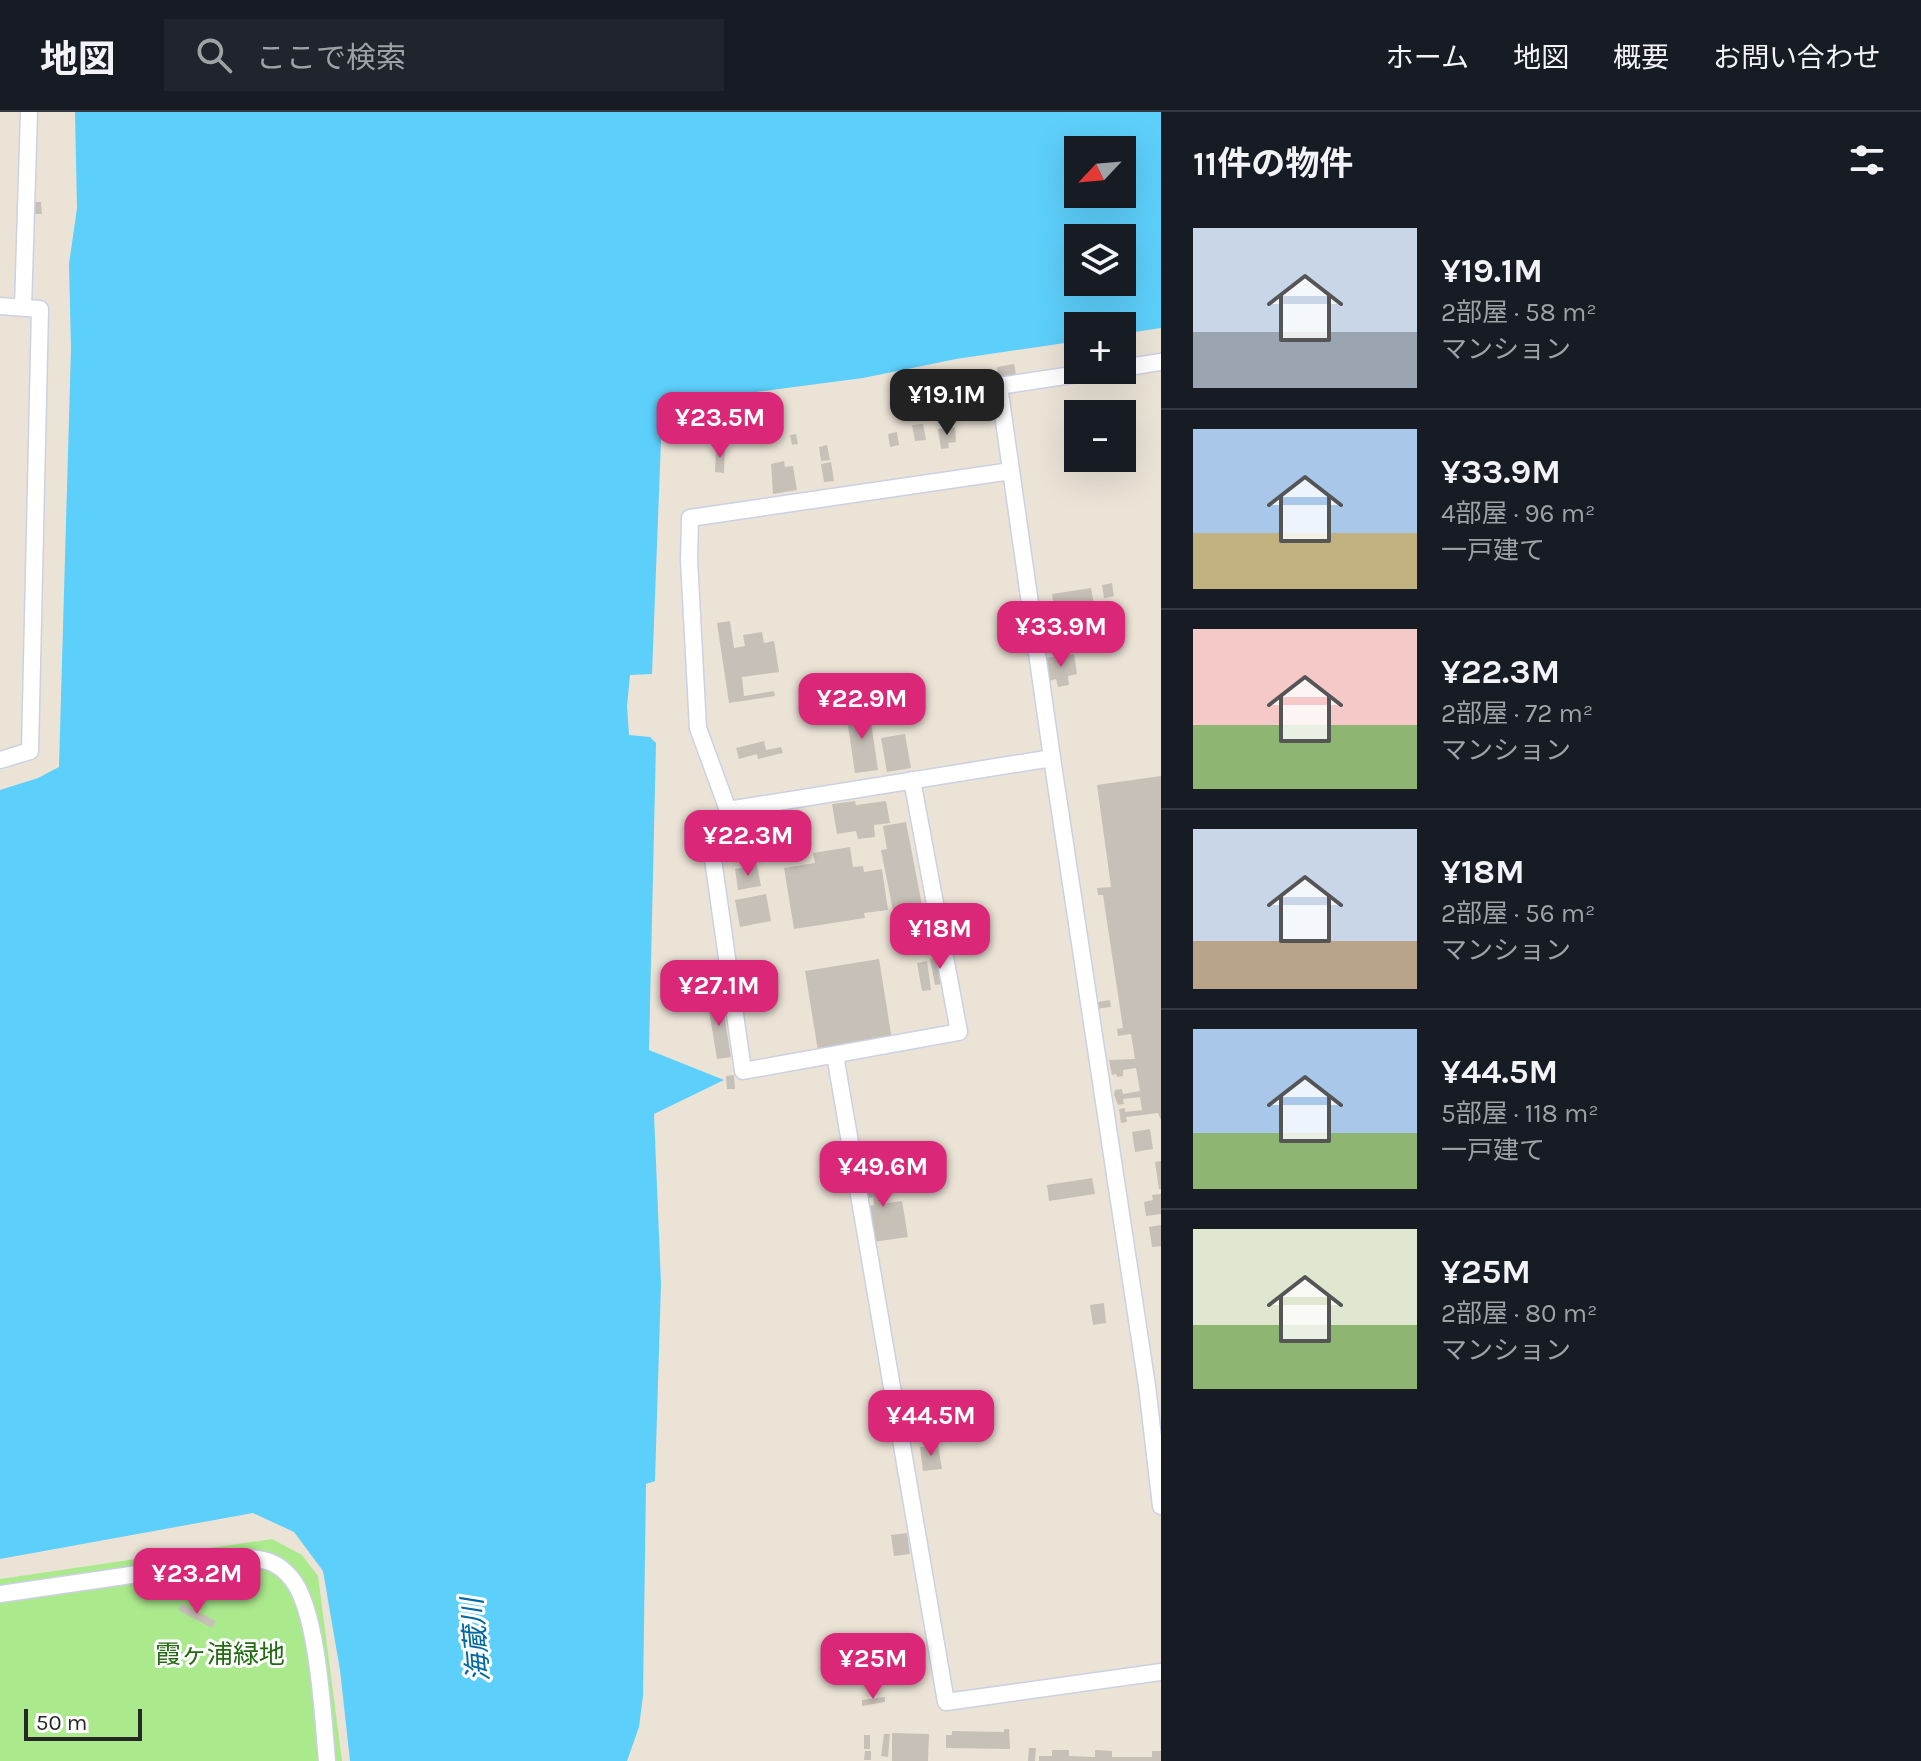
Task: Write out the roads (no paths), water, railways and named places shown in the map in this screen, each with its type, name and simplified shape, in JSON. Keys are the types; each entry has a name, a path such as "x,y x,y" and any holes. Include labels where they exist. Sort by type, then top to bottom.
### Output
{"lane":[{"path":"23,308 29,112"},
{"path":"0,306 40,309 30,751 0,760"},
{"path":"1136,366 1161,362"},
{"path":"1064,376 999,386 1147,1386 1161,1506"},
{"path":"912,780 959,1032 743,1071 713,859 728,810 698,728 689,560 690,518 1011,471"},
{"path":"728,810 1052,758"},
{"path":"835,1055 946,1702 1161,1672"},
{"path":"0,1594 248,1558 269,1559 293,1579 305,1609 316,1651 327,1761"}],"water":[{"name":"海蔵川","path":"75,112 1161,112 1161,328 1136,332 1136,312 1064,312 1064,343 956,359 863,378 740,394 671,412 661,441 652,674 630,675 627,706 629,735 650,737 656,743 649,1050 724,1080 654,1114 661,1284 655,1481 646,1484 643,1696 639,1727 627,1761 350,1761 340,1670 323,1571 294,1532 253,1513 0,1559 0,790 38,778 59,767 71,348 69,264 77,208"}],"park label":[{"name":"霞ヶ浦緑地","path":"220,1654"}]}
